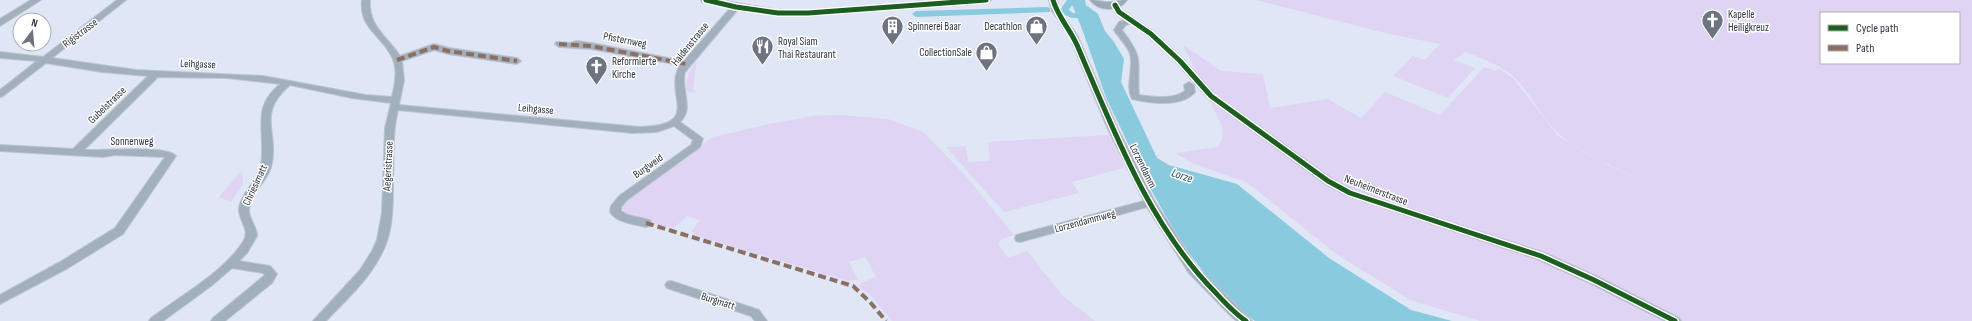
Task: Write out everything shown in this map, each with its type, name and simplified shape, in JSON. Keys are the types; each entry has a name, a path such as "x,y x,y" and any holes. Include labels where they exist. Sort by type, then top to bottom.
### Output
{"main road":[{"path":"706,0 736,7 772,12 808,13 919,2 986,0"},
{"path":"1095,0 1102,4 1118,2"}],"street":[{"path":"0,23 38,0"},
{"name":"Rigistrasse","path":"0,94 122,0"},
{"name":"Aegeristrasse","path":"319,321 368,266 382,240 386,209 390,129 400,80 397,60 370,22 364,7 366,0"},
{"name":"Lorzendamm","path":"1053,0 1056,11 1073,34 1112,127 1150,204 1193,270 1236,315 1246,321"},
{"name":"Neuheimerstrasse","path":"1118,2 1119,12 1151,34 1180,61 1212,96 1328,181 1350,193 1541,256 1594,280 1675,321"},
{"name":"Haldenstrasse","path":"674,122 680,116 683,107 679,79 686,64 736,7"},
{"path":"1130,20 1122,24 1118,30 1134,52 1136,61 1133,87 1135,98 1164,100 1186,96 1190,92 1189,85"},
{"name":"Pfisternweg","path":"559,44 571,46 577,44 620,50 634,55 686,64"},
{"path":"397,60 434,47 448,51 517,61"},
{"name":"Leihgasse","path":"0,55 45,59 105,70 156,74 246,77 288,82 395,104 641,130 658,129 674,122"},
{"name":"Gubelstrasse","path":"75,153 156,74"},
{"name":"Chriesimatt","path":"155,321 230,264 242,252 251,239 251,227 244,217 244,209 245,201 266,167 269,141 264,117 265,109 271,98 288,82"},
{"name":"Burgweid","path":"646,223 625,218 615,212 616,206 623,198 694,147 698,139 674,122"},
{"name":"Sonnenweg","path":"0,148 75,153 160,154 171,156 119,231 64,265 0,300"},
{"name":"Lorzendammweg","path":"1020,238 1150,204"},
{"path":"216,321 268,280 271,274 266,269 230,264"},
{"name":"Burgmatt","path":"671,285 755,313 761,321"}],"shaded area":[{"path":"1255,0 1972,0 1972,321 1480,321 1410,300 1335,253 1248,183 1192,163 1175,153 1218,147 1223,138 1222,126 1183,45 1221,71 1263,74 1270,108 1328,99 1361,118 1385,92 1440,115 1484,67 1496,71 1498,68 1513,78 1558,136 1574,145 1566,140 1551,126 1522,85 1511,74 1499,66 1465,52 1454,60 1475,68 1448,98 1393,76 1413,56 1425,60 1440,44 1389,34","holes":["1597,159 1639,179 1609,166"]},
{"path":"697,60 693,89 695,93 687,91 687,82 690,71"},
{"path":"842,115 888,119 923,132 964,174 1014,235 1002,239 998,244 1008,258 1027,251 1062,295 1095,321 892,321 872,297 859,287 861,283 876,277 865,257 849,262 858,280 848,281 694,235 692,231 700,220 687,216 674,228 638,220 620,209 626,198 713,137 769,124 813,116"},
{"path":"1108,135 1112,138 1124,167 1127,167 1072,182 1079,193 1004,212 946,147 966,146 968,162 990,161 988,142"},
{"path":"242,170 243,184 231,202 219,197"}],"water":[{"name":"Lorze","path":"1070,0 1085,0 1086,5 1098,14 1105,31 1114,42 1124,59 1121,82 1157,158 1169,165 1237,184 1329,258 1411,310 1452,321 1255,321 1234,305 1215,286 1198,265 1182,242 1153,194 1106,97"}],"waterway":[{"path":"1071,0 1064,10 1071,15 1084,15"},
{"path":"916,14 1047,10"}],"marked path":[{"path":"559,44 571,46 577,44 591,46 686,64"},
{"path":"397,60 434,47 448,51 517,61"},
{"path":"646,223 853,286 870,302 886,321"}],"cycle path":[{"path":"706,0 736,7 778,13 808,13 986,0"},
{"path":"1053,0 1056,11 1073,35 1112,127 1150,203 1193,270 1237,315 1246,321"},
{"path":"1115,5 1119,12 1151,34 1180,61 1211,96 1328,181 1350,193 1541,256 1594,280 1675,321"}],"place":[{"name":"Kapelle Heiligkreuz","path":"1712,40"},
{"name":"Spinnerei Baar","path":"892,46"},
{"name":"Decathlon","path":"1037,46"},
{"name":"Royal Siam Thai Restaurant","path":"763,66"},
{"name":"CollectionSale","path":"987,72"},
{"name":"Reformierte Kirche","path":"597,86"}]}
